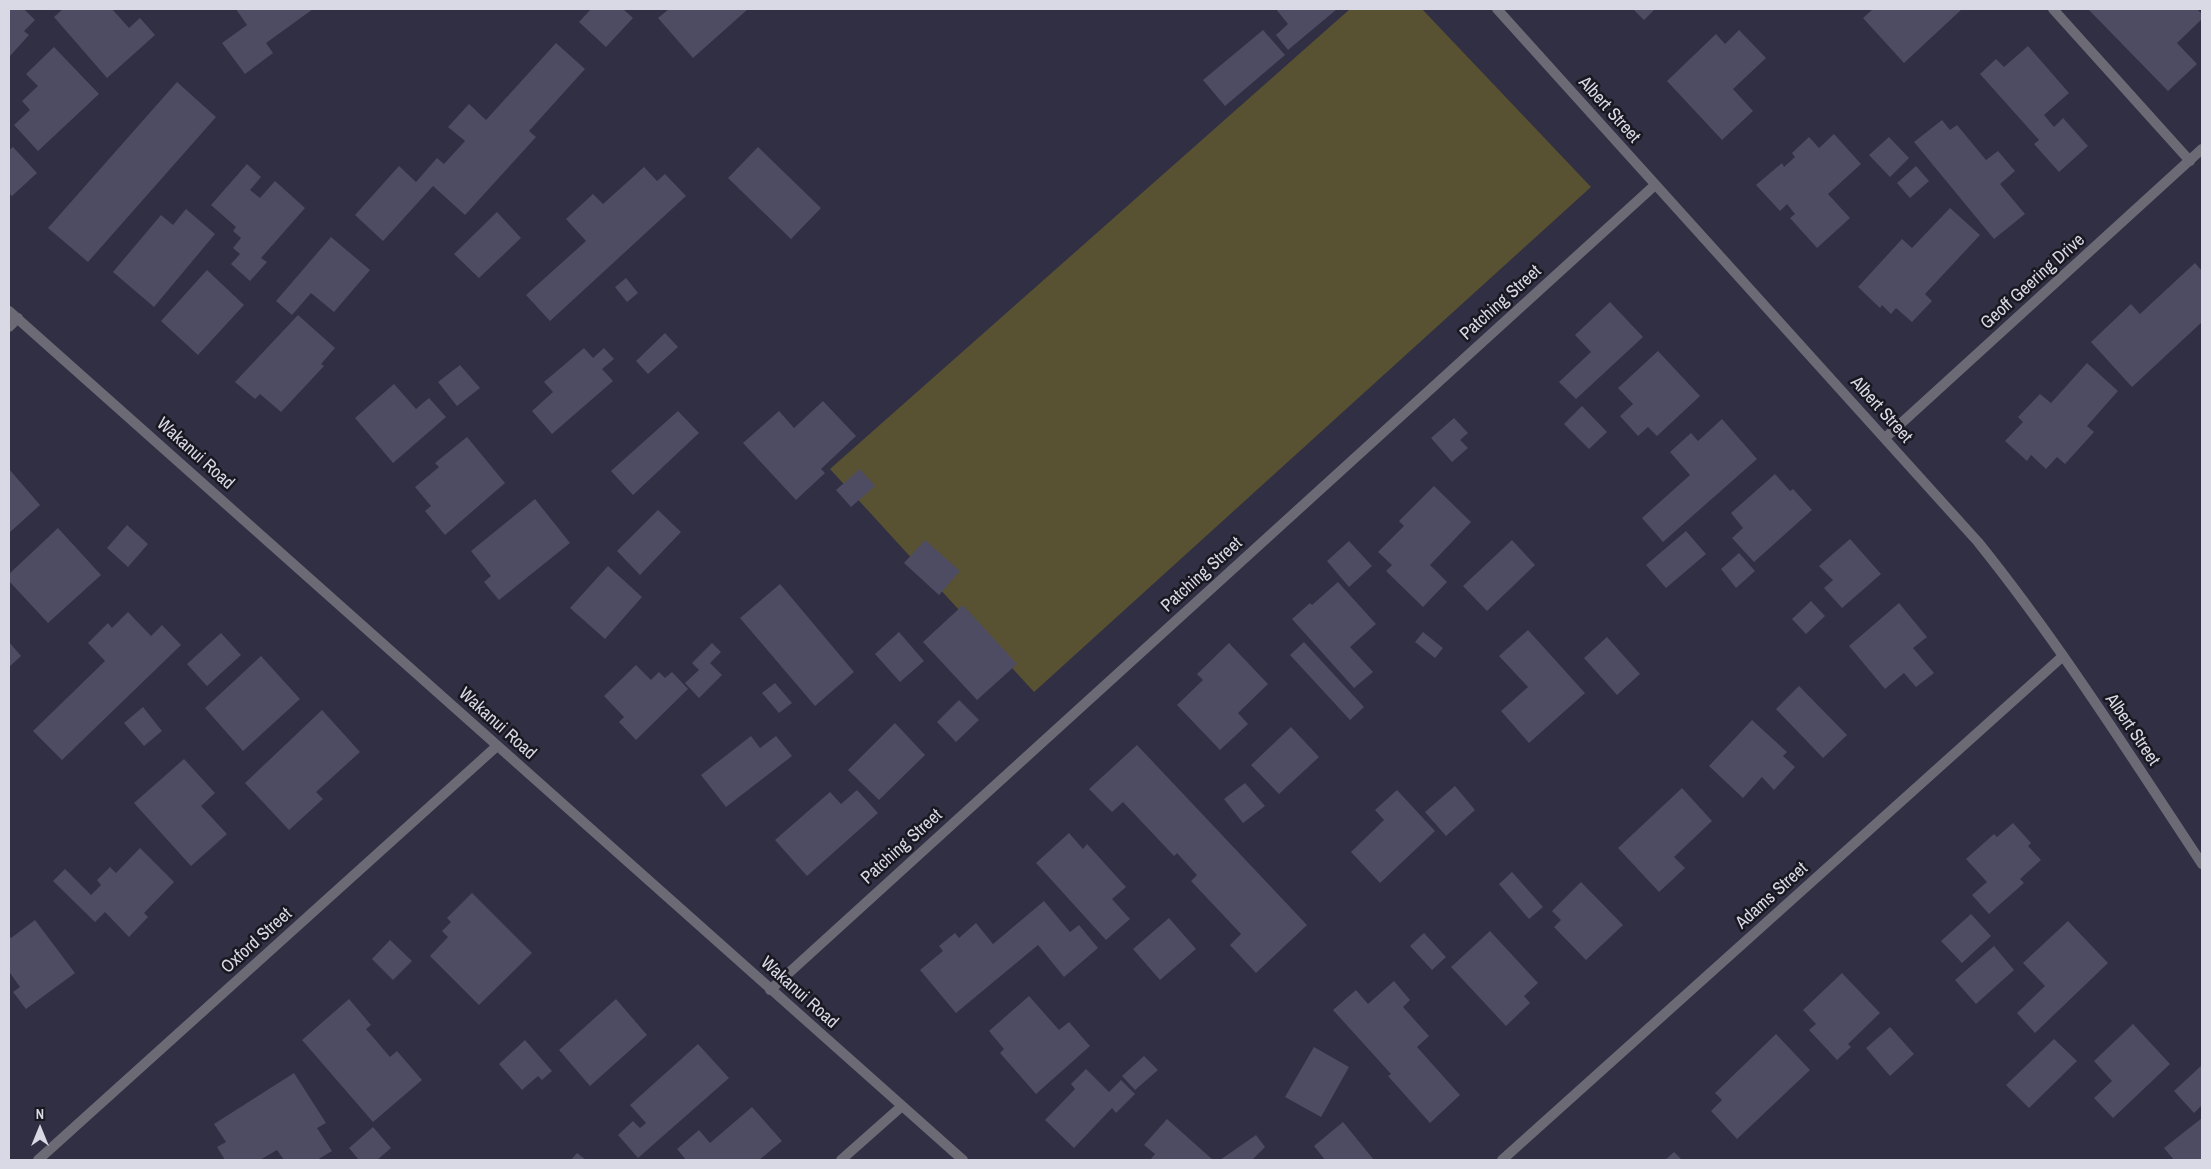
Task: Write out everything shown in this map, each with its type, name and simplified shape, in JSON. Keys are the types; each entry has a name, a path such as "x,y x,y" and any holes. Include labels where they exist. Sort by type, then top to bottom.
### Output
{"street":[{"name":"Albert Street","path":"1497,9 1978,542 2019,593 2063,656 2202,864"},
{"path":"2053,9 2190,161"},
{"name":"Geoff Geering Drive","path":"1885,438 2202,150"},
{"name":"Patching Street","path":"770,990 1655,185"},
{"name":"Wakanui Road","path":"9,311 963,1160"},
{"path":"9,327 18,318"},
{"name":"Adams Street","path":"1502,1160 2063,656"},
{"name":"Oxford Street","path":"38,1160 497,746"},
{"path":"841,1160 902,1106"}],"shaded area":[{"path":"1350,9 1422,9 1591,187 1034,692 830,469"}],"building":[{"path":"9,9 24,9 35,20 24,31 29,35 9,57"},
{"path":"63,9 112,9 129,28 140,18 155,35 107,78 54,17"},
{"path":"236,9 313,9 266,43 273,53 245,74 222,43 247,25"},
{"path":"591,9 623,9 633,18 606,47 579,22"},
{"path":"669,9 748,9 693,58 658,18"},
{"path":"1276,9 1337,9 1288,50 1276,35 1288,24"},
{"path":"1633,9 1655,9 1644,20"},
{"path":"1873,9 1962,9 1904,63 1863,18"},
{"path":"2088,9 2197,9 2202,14 2202,19 2177,43 2197,64 2168,91"},
{"path":"1263,30 1285,55 1225,106 1203,80"},
{"path":"1739,30 1766,58 1733,89 1753,111 1722,140 1667,81 1716,34 1725,44"},
{"path":"556,43 585,69 529,131 536,137 465,215 433,186 383,241 355,215 399,166 416,182 437,158 444,164 465,141 448,127 469,104 486,120"},
{"path":"2028,46 2069,93 2044,115 2054,127 2063,118 2088,146 2059,172 2034,144 2039,140 1980,74 1996,59 2004,67"},
{"path":"54,47 99,94 38,151 14,125 30,110 22,101 38,86 26,74"},
{"path":"177,82 216,117 88,262 48,228"},
{"path":"1942,120 1950,130 1957,125 1986,160 1998,151 2015,171 2000,184 2025,214 1994,239 1914,142"},
{"path":"1834,134 1861,164 1828,194 1850,218 1817,248 1790,218 1795,214 1787,204 1780,211 1756,185 1782,163 1784,167 1795,157 1792,153 1809,137 1819,148"},
{"path":"1889,137 1909,158 1890,177 1869,155"},
{"path":"13,147 37,173 12,196 9,193 9,150"},
{"path":"758,147 821,208 791,239 728,178"},
{"path":"247,164 261,177 250,190 260,198 275,181 305,208 261,258 267,262 250,281 231,264 240,254 233,248 241,238 233,231 236,227 211,205"},
{"path":"1916,166 1929,181 1910,198 1897,183"},
{"path":"644,167 657,181 665,174 686,196 550,321 526,295 586,241 566,219 593,194 603,204"},
{"path":"1950,208 1980,235 1925,294 1932,301 1912,322 1896,308 1891,314 1882,305 1880,308 1858,287 1902,239 1912,248"},
{"path":"186,209 215,234 154,307 113,272 161,215 173,225"},
{"path":"497,212 521,238 479,278 454,254"},
{"path":"331,237 370,270 334,312 311,293 292,315 276,301"},
{"path":"2195,263 2202,271 2202,322 2132,387 2091,342 2131,304 2140,314"},
{"path":"207,270 244,305 198,355 161,321"},
{"path":"626,278 638,293 627,302 615,287"},
{"path":"1610,302 1643,337 1576,399 1559,382 1591,352 1575,335"},
{"path":"298,315 335,348 321,364 324,366 281,412 260,394 255,399 235,382"},
{"path":"665,333 678,347 648,374 636,361"},
{"path":"584,348 593,358 604,348 614,359 602,369 613,381 552,434 532,411 553,392 544,382"},
{"path":"1658,351 1700,396 1657,436 1648,427 1638,436 1620,416 1633,404 1618,388"},
{"path":"2087,363 2118,391 2087,426 2094,432 2065,464 2057,457 2046,469 2031,455 2027,461 2005,441 2023,422 2018,417 2040,394 2051,403"},
{"path":"460,365 480,388 457,406 438,382"},
{"path":"394,384 416,409 429,398 446,417 393,463 355,418"},
{"path":"823,401 856,436 821,469 825,473 796,500 743,443 779,411 794,428"},
{"path":"1582,406 1607,432 1589,449 1564,424"},
{"path":"678,411 699,433 633,495 611,471"},
{"path":"1454,418 1468,433 1460,440 1468,448 1452,462 1431,438"},
{"path":"1722,419 1757,459 1663,542 1642,518 1690,475 1670,452 1691,433 1698,441"},
{"path":"467,437 505,483 445,535 425,511 431,506 415,487 439,467 435,463"},
{"path":"9,469 40,505 9,533"},
{"path":"860,469 875,486 851,507 836,490"},
{"path":"1775,474 1790,491 1793,489 1812,510 1754,562 1732,538 1743,528 1731,513"},
{"path":"1434,486 1471,522 1430,565 1447,582 1423,607 1386,571 1392,565 1378,552 1404,526 1399,521"},
{"path":"535,499 570,543 499,600 484,582 491,576 471,551"},
{"path":"658,510 681,532 640,575 617,551"},
{"path":"127,525 148,544 128,567 107,548"},
{"path":"58,528 101,575 48,623 9,581 9,574"},
{"path":"1686,531 1706,554 1666,588 1646,565"},
{"path":"1850,539 1881,574 1842,608 1824,588 1833,580 1819,566"},
{"path":"925,540 960,571 939,595 904,563"},
{"path":"1512,540 1535,565 1487,611 1463,586"},
{"path":"1349,541 1372,566 1349,587 1327,561"},
{"path":"1739,553 1755,571 1736,588 1721,569"},
{"path":"608,566 642,597 605,639 570,608"},
{"path":"1338,582 1376,624 1350,647 1373,672 1354,688 1292,619 1310,603 1312,605"},
{"path":"780,584 854,672 815,706 740,618"},
{"path":"1811,601 1825,616 1806,634 1792,619"},
{"path":"1899,603 1927,637 1913,648 1934,673 1916,687 1904,673 1885,689 1849,646"},
{"path":"963,605 1017,664 977,700 923,642"},
{"path":"128,612 151,636 162,625 181,645 62,760 33,731 105,661 88,643 108,623 112,628"},
{"path":"1528,630 1585,693 1529,743 1501,711 1528,687 1499,656"},
{"path":"899,632 924,661 900,682 875,654"},
{"path":"1423,632 1443,648 1435,658 1415,642"},
{"path":"221,633 241,655 207,686 187,664"},
{"path":"1607,637 1640,674 1617,695 1584,658"},
{"path":"9,642 21,656 9,667"},
{"path":"1304,642 1364,707 1350,720 1290,655"},
{"path":"712,643 721,652 710,663 722,675 699,698 685,683 699,670 692,663"},
{"path":"1229,643 1268,684 1238,713 1248,724 1220,750 1177,705 1203,680 1197,674"},
{"path":"261,656 300,699 243,751 205,708"},
{"path":"636,665 651,680 659,672 665,678 672,672 688,689 636,740 619,722 624,717 604,696"},
{"path":"775,683 792,703 779,713 762,693"},
{"path":"1799,686 1847,735 1823,758 1776,709"},
{"path":"959,700 979,720 956,742 937,722"},
{"path":"143,707 162,731 144,746 124,723"},
{"path":"322,710 360,752 316,792 323,799 289,830 245,783"},
{"path":"1752,720 1787,752 1783,756 1795,767 1774,790 1762,777 1743,798 1709,766"},
{"path":"895,723 925,755 879,800 848,770"},
{"path":"1291,727 1319,757 1279,794 1251,765"},
{"path":"751,736 760,748 776,736 792,756 726,807 701,775"},
{"path":"1137,745 1307,925 1256,973 1230,945 1241,934 1191,881 1197,875 1177,853 1174,856 1123,802 1112,812 1089,789"},
{"path":"184,759 215,793 201,806 227,834 191,866 134,803"},
{"path":"1245,783 1265,806 1243,823 1224,799"},
{"path":"1455,786 1475,810 1446,836 1425,812"},
{"path":"1682,788 1712,821 1674,857 1685,868 1659,892 1618,848"},
{"path":"857,790 878,813 807,876 775,840 830,792 841,804"},
{"path":"1397,790 1435,831 1380,883 1351,852 1384,820 1375,810"},
{"path":"2013,823 2031,843 2028,846 2041,860 2020,879 2024,883 1989,914 1972,895 1987,882 1966,859 1994,834 1997,837"},
{"path":"1069,833 1083,849 1087,844 1126,887 1112,899 1130,919 1106,940 1036,863"},
{"path":"140,848 174,882 144,913 148,917 129,937 105,912 95,922 53,881 65,869 91,895 101,885 97,880 110,867 116,873"},
{"path":"1512,872 1543,907 1529,919 1499,884"},
{"path":"1581,882 1623,925 1586,960 1554,927 1561,920 1552,911"},
{"path":"472,893 532,953 479,1005 430,956 448,937 442,931 451,922 447,918"},
{"path":"1044,901 1070,932 1079,925 1098,948 1064,977 1038,945 956,1013 920,970 943,951 939,946 955,933 959,938 976,923 993,944"},
{"path":"1971,914 1991,936 1962,963 1941,941"},
{"path":"1169,918 1196,949 1160,980 1133,949"},
{"path":"35,920 75,973 26,1009 13,992 20,987 9,974 9,935 11,938"},
{"path":"2068,921 2108,963 2035,1033 2017,1013 2045,986 2023,963"},
{"path":"1490,931 1538,983 1524,996 1530,1003 1506,1026 1451,967"},
{"path":"1424,933 1446,957 1432,970 1410,946"},
{"path":"390,940 412,961 393,980 372,959"},
{"path":"1994,946 2014,970 1976,1004 1955,980"},
{"path":"1842,973 1880,1013 1848,1044 1851,1047 1837,1060 1809,1030 1816,1024 1803,1010"},
{"path":"1394,981 1410,1000 1403,1007 1429,1036 1417,1047 1460,1095 1430,1123 1388,1076 1391,1074 1333,1010 1356,990 1368,1004"},
{"path":"1029,996 1059,1030 1069,1022 1090,1046 1036,1094 1000,1053 1004,1049 989,1031"},
{"path":"349,999 371,1025 366,1029 390,1057 397,1051 422,1080 373,1122 302,1040"},
{"path":"616,999 647,1035 590,1086 559,1050"},
{"path":"2133,1024 2170,1064 2113,1118 2094,1098 2112,1081 2094,1061"},
{"path":"1890,1027 1914,1054 1890,1076 1866,1048"},
{"path":"1776,1034 1810,1070 1737,1139 1711,1111 1722,1100 1715,1093"},
{"path":"2054,1039 2077,1061 2029,1108 2006,1085"},
{"path":"525,1040 552,1071 542,1080 538,1076 522,1090 499,1064"},
{"path":"698,1044 729,1078 638,1158 618,1135 633,1121 640,1128 646,1123 630,1105"},
{"path":"1314,1047 1349,1067 1321,1117 1285,1097"},
{"path":"1144,1056 1158,1070 1135,1090 1122,1076"},
{"path":"2202,1065 2202,1105 2194,1113 2174,1091"},
{"path":"1086,1069 1109,1092 1121,1080 1135,1094 1116,1113 1112,1108 1074,1148 1045,1120 1075,1089 1071,1084"},
{"path":"294,1073 326,1123 317,1128 332,1151 317,1160 284,1160 277,1150 260,1160 225,1160 217,1147 226,1142 214,1124"},
{"path":"752,1107 782,1141 759,1160 686,1160 677,1149 699,1130 710,1143"},
{"path":"2202,1118 2202,1160 2174,1160 2164,1148"},
{"path":"1167,1119 1213,1160 1150,1160 1155,1154 1144,1145"},
{"path":"1343,1122 1374,1160 1325,1160 1314,1146"},
{"path":"373,1127 391,1148 377,1160 359,1160 349,1148"},
{"path":"1256,1135 1265,1147 1252,1160 1220,1160"},
{"path":"1674,1152 1682,1160 1665,1160"},
{"path":"577,1153 586,1160 571,1160"}]}
